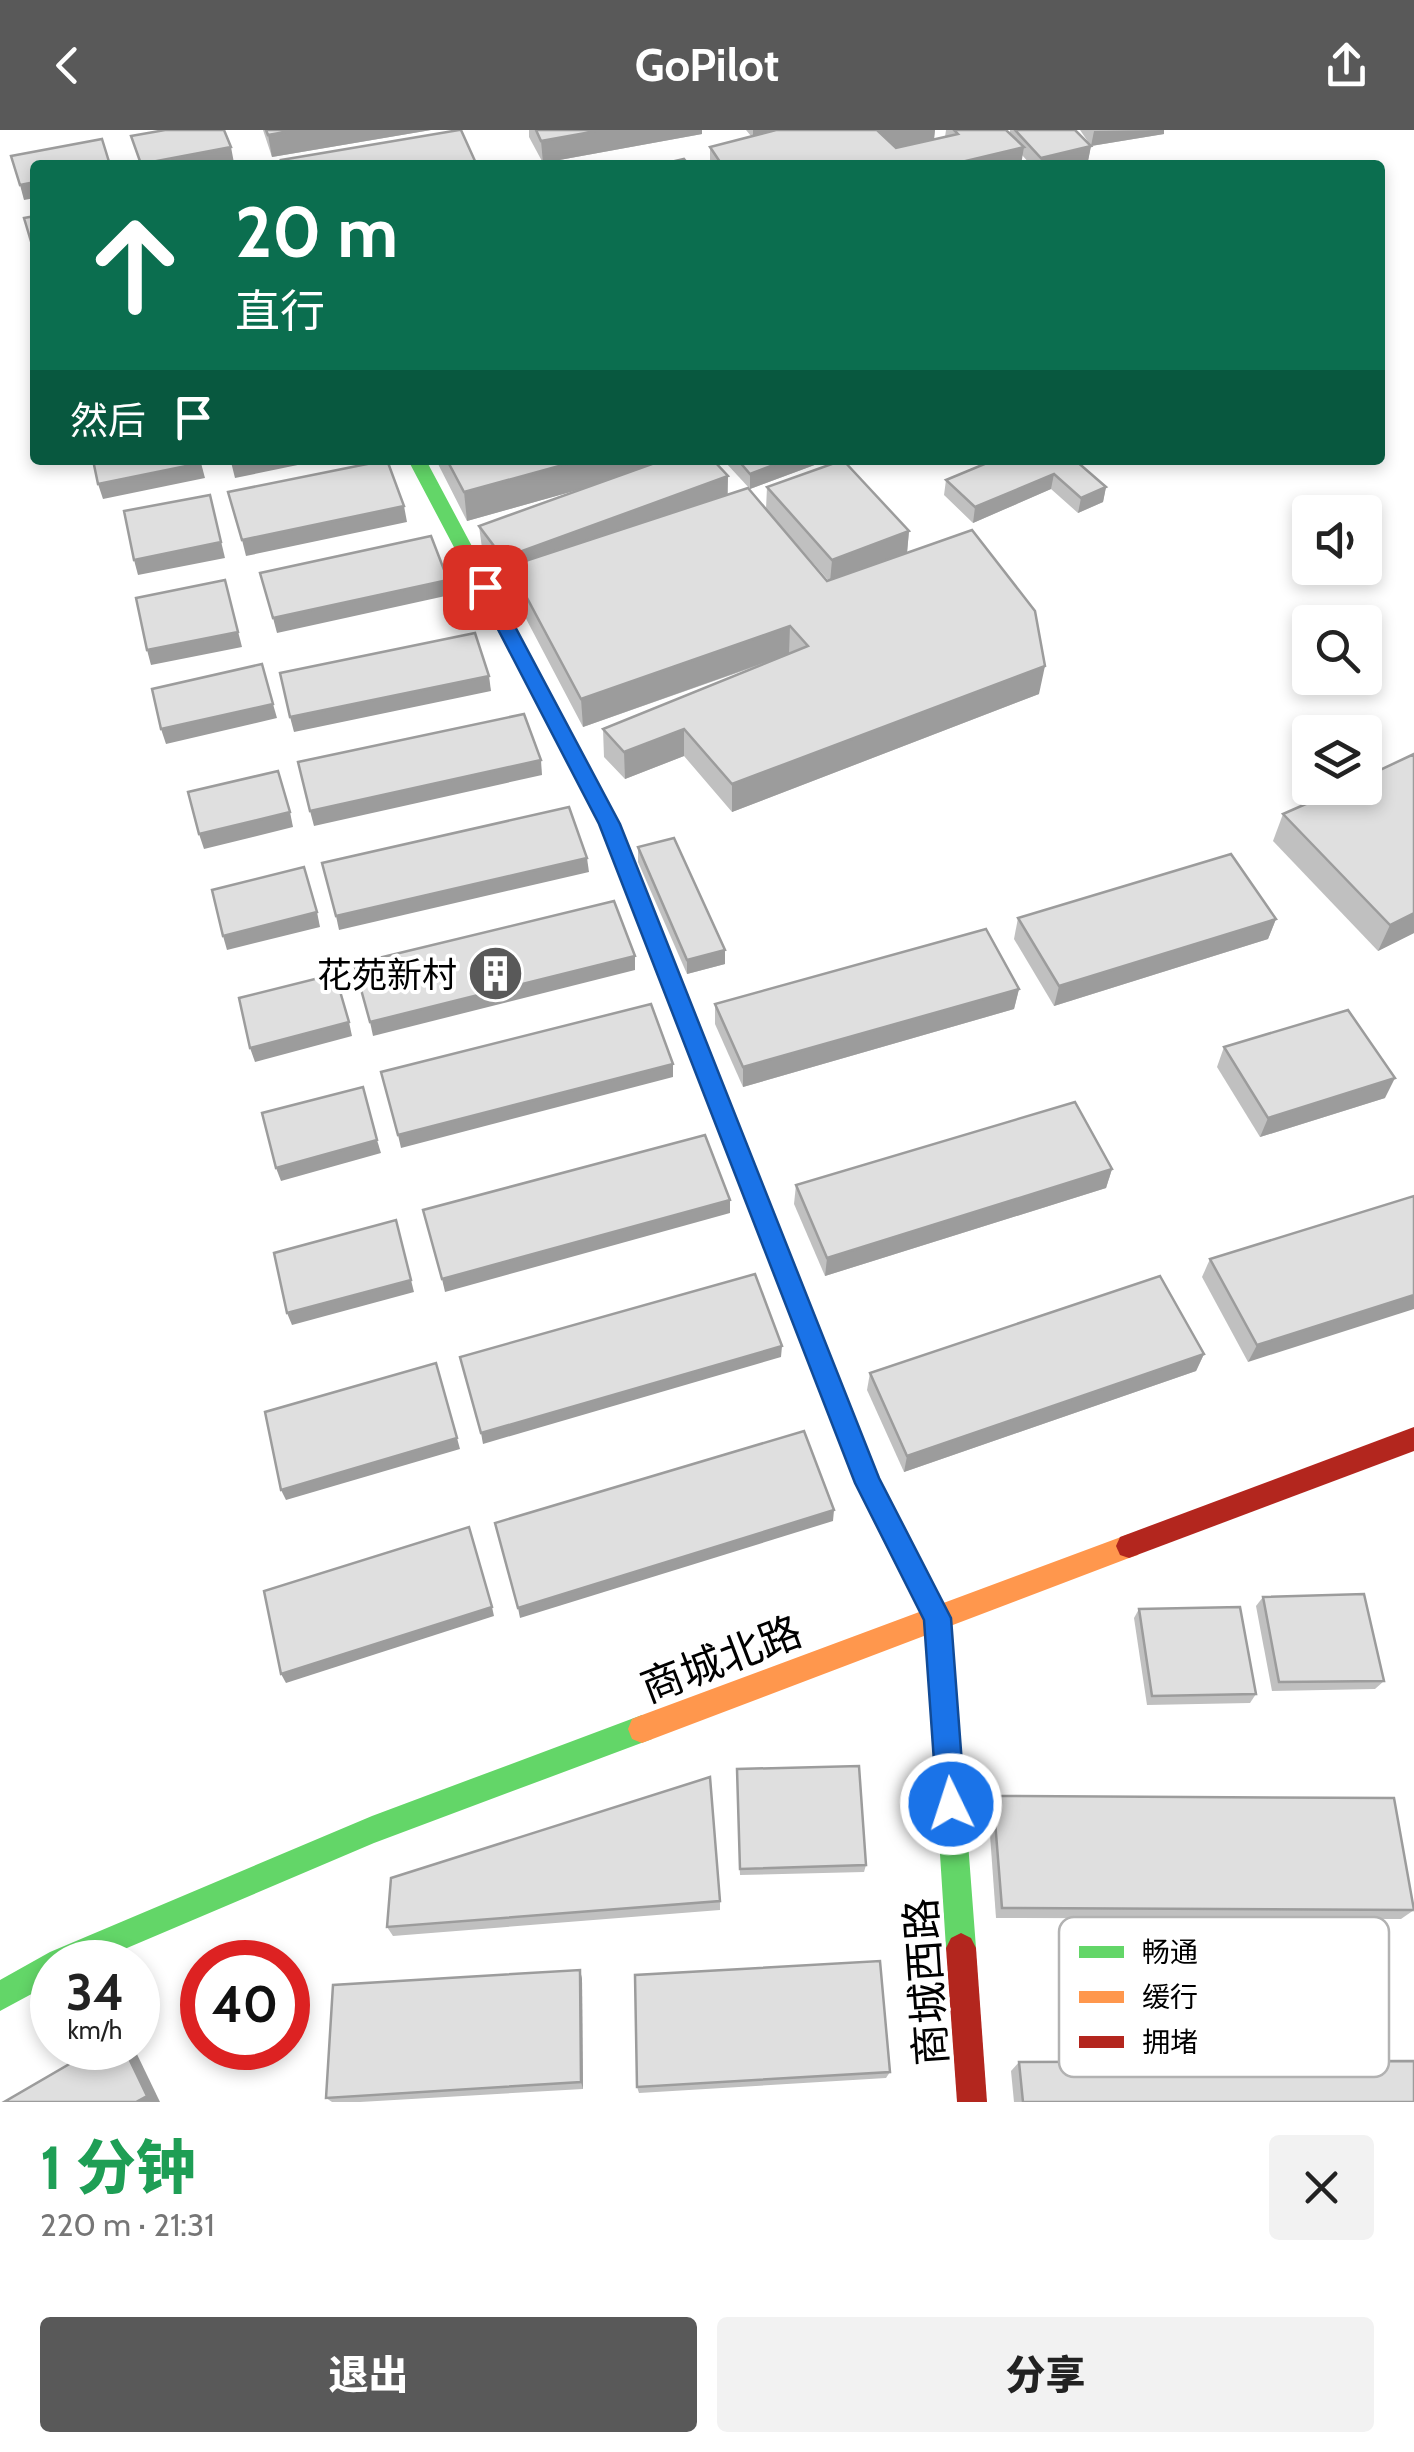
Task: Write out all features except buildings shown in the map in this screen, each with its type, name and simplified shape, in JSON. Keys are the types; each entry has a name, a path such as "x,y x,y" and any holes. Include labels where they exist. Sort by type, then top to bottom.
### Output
{"street":[{"path":"420,465 610,824 868,1483 938,1618"},
{"name":"商城北路","path":"112,1940 372,1830 1414,1439"},
{"name":"商城西路","path":"938,1618 972,2102"},
{"path":"0,1996 30,1979"}],"traffic: fast":[{"path":"420,465 610,824 629,874"},
{"path":"852,1442 868,1483 938,1618 961,1948"},
{"path":"112,1940 372,1830 642,1729"},
{"path":"0,1996 30,1979"}],"traffic: slow":[{"path":"642,1729 1129,1546"}],"traffic: jam":[{"path":"629,874 852,1442"},
{"path":"1129,1546 1414,1439"},
{"path":"961,1948 972,2102"}],"place":[{"name":"花苑新村","path":"496,974"}],"route":[{"path":"485,587 610,824 868,1483 938,1618 951,1804"}]}
